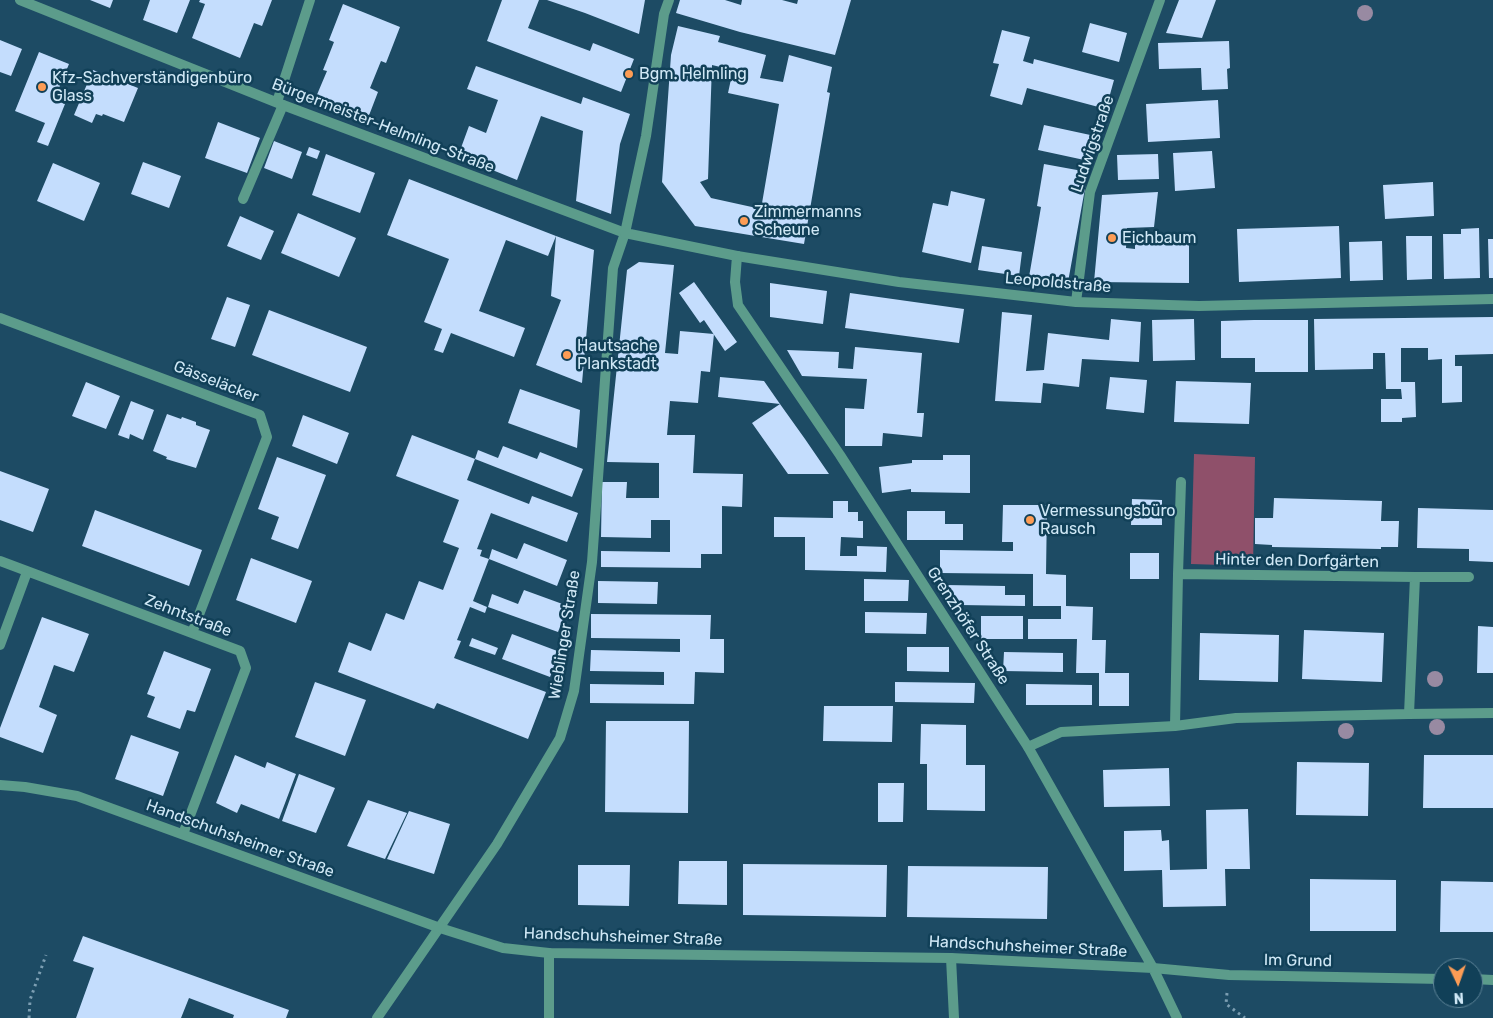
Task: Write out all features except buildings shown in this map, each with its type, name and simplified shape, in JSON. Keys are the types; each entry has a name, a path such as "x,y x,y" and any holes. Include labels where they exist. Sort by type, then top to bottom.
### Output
{"street":[{"name":"Bürgermeister-Helmling-Straße","path":"20,0 280,104 626,233"},
{"path":"243,199 280,104 310,0"},
{"name":"Wieblinger Straße","path":"377,1018 497,844 560,738 574,691 592,562 613,268 626,233 646,136 664,14 670,0"},
{"name":"Ludwigstraße","path":"1076,302 1090,192 1160,0"},
{"name":"Leopoldstraße","path":"626,233 737,256 899,282 1076,302 1199,306 1493,299"},
{"name":"Grenzhöfer Straße","path":"737,256 734,282 738,305 840,455 1028,748 1153,968 1178,1018"},
{"name":"Gässeläcker","path":"0,318 260,415 267,437 192,633"},
{"path":"1175,726 1181,482"},
{"name":"Zehntstraße","path":"0,561 240,651 246,668 183,834"},
{"path":"0,645 27,572"},
{"name":"Hinter den Dorfgärten","path":"1178,574 1468,577"},
{"path":"1409,714 1414,577"},
{"path":"1028,748 1062,732 1175,726 1236,718 1493,714"},
{"name":"Handschuhsheimer Straße","path":"0,785 25,787 77,796 440,928 503,948 549,953 951,958 1153,968"},
{"path":"549,953 549,1018"},
{"path":"951,958 954,1018"},
{"name":"Im Grund","path":"1153,968 1228,975 1433,979"}],"path":[{"path":"29,1018 30,1000 46,955"},
{"path":"1228,975 1226,1004 1245,1018"}],"shaded area":[{"path":"1194,454 1255,457 1253,566 1191,564"}],"place":[{"name":"Bgm. Helmling","path":"629,74"},
{"name":"Kfz-Sachverständigenbüro Glass","path":"42,87"},
{"name":"Zimmermanns Scheune","path":"744,221"},
{"name":"Eichbaum","path":"1112,238"},
{"name":"Hautsache Plankstadt","path":"567,355"},
{"name":"Vermessungsbüro Rausch","path":"1030,520"}]}
